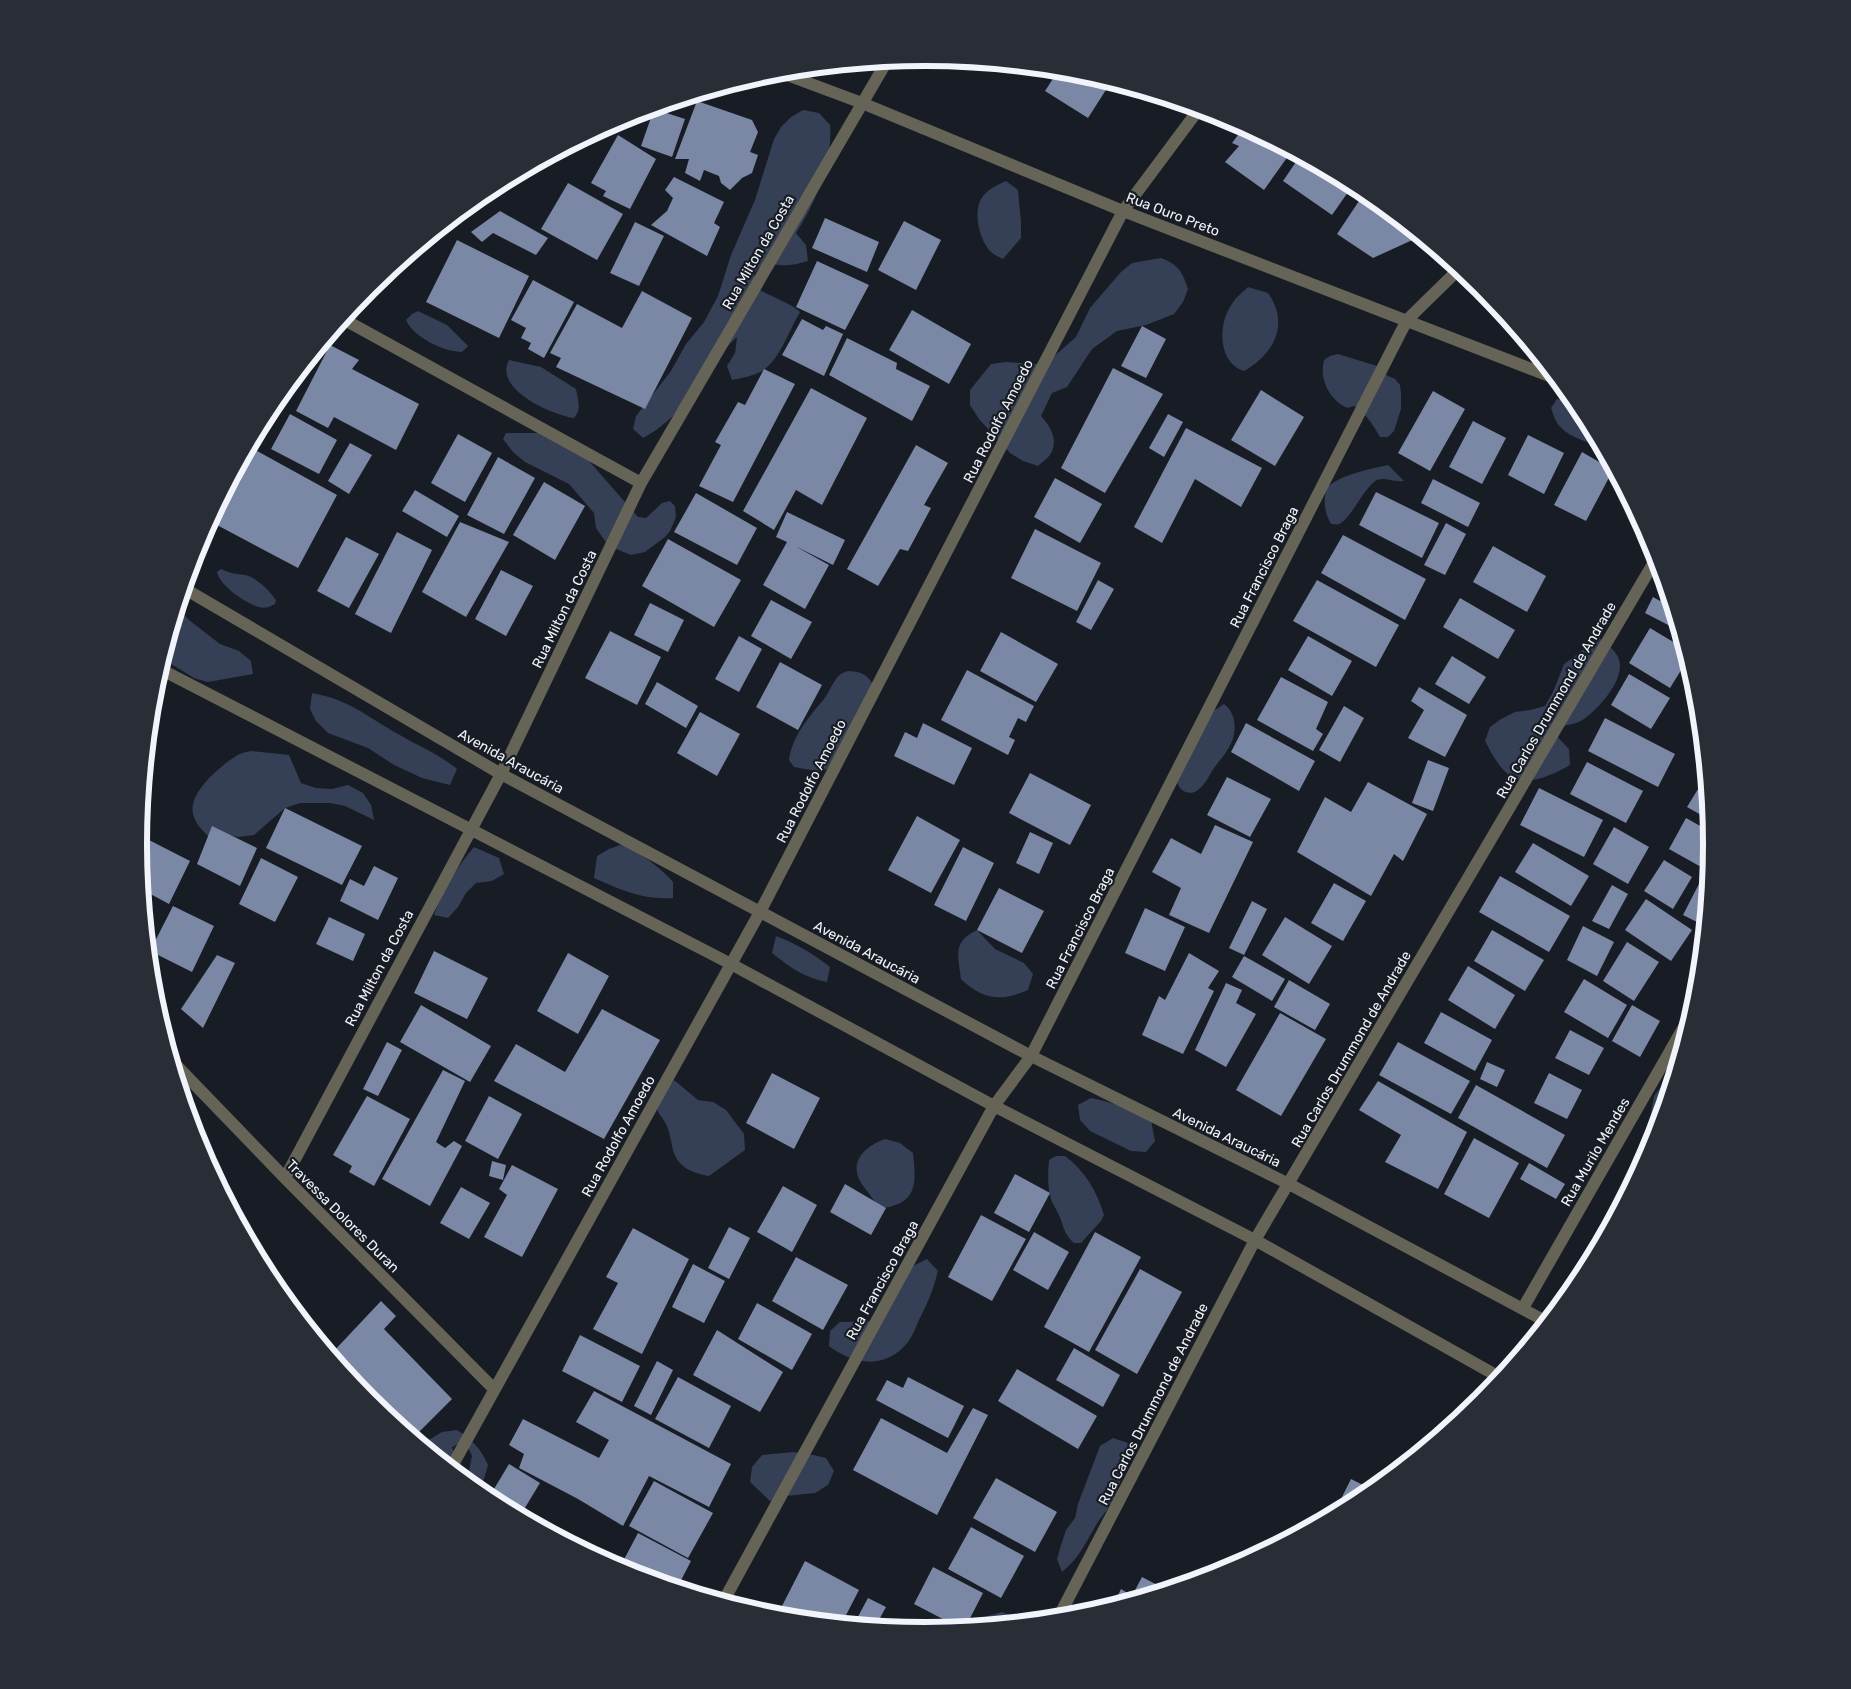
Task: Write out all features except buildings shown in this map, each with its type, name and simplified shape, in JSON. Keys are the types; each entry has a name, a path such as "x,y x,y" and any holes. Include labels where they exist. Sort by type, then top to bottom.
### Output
{"street":[{"name":"Rua Milton da Costa","path":"285,1178 470,828 501,774 641,483 883,68"},
{"name":"Rua Ouro Preto","path":"794,78 862,103 1123,211 1546,375"},
{"name":"Rua Rodolfo Amoedo","path":"454,1463 760,912 1123,211 1195,115"},
{"name":"Rua Francisco Braga","path":"726,1596 994,1106 1031,1056 1407,320 1454,274"},
{"path":"348,322 641,483"},
{"name":"Rua Carlos Drummond de Andrade","path":"1062,1610 1255,1240 1652,566"},
{"name":"Avenida Araucária","path":"190,592 501,774 1031,1056 1289,1184 1542,1319"},
{"path":"167,673 731,964 994,1106 1255,1240 1495,1375"},
{"name":"Rua Murilo Mendes","path":"1523,1308 1679,1037"},
{"name":"Travessa Dolores Duran","path":"182,1071 494,1389"}],"shaded area":[{"path":"803,110 819,113 830,125 829,153 822,181 796,233 806,245 808,261 786,265 765,262 754,273 756,288 787,303 800,312 774,360 762,371 732,380 727,366 735,353 737,337 712,366 686,403 663,425 643,438 633,429 636,416 671,371 686,344 704,322 718,296 731,255 755,200 774,139 781,127 791,117"},
{"path":"1006,181 1018,190 1021,238 1003,259 996,256 986,246 980,232 977,216 983,196 997,185"},
{"path":"1161,258 1179,269 1188,289 1183,302 1174,314 1146,325 1117,331 1092,349 1067,387 1052,393 1041,416 1051,429 1054,445 1050,455 1038,466 1023,461 1010,453 979,419 970,405 970,390 991,364 1006,362 1037,364 1052,358 1076,337 1090,308 1121,272 1132,263"},
{"path":"1248,287 1268,293 1275,305 1278,327 1271,347 1255,364 1244,371 1235,366 1229,359 1225,351 1223,331 1227,312 1235,299"},
{"path":"418,311 447,325 468,346 462,352 455,351 438,346 422,338 406,320"},
{"path":"1338,354 1377,366 1400,385 1401,409 1394,431 1388,437 1380,437 1362,412 1354,406 1347,408 1330,394 1324,381 1324,360"},
{"path":"509,360 541,367 576,389 579,408 574,418 552,412 527,399 509,381 506,371"},
{"path":"1557,399 1564,400 1592,443 1576,438 1565,431 1556,421 1551,408"},
{"path":"506,433 538,433 589,461 638,517 646,518 662,503 670,501 675,506 676,517 670,531 645,552 631,555 611,547 596,528 594,513 569,484 525,462 513,452 503,439"},
{"path":"1388,465 1404,481 1377,480 1370,486 1343,522 1331,524 1325,506 1327,487 1349,475"},
{"path":"221,569 254,578 273,596 276,600 275,604 261,608 240,598 219,577 217,572"},
{"path":"183,613 220,644 239,651 251,661 253,674 208,682 194,678 169,663"},
{"path":"1599,638 1618,657 1620,665 1619,674 1615,684 1595,710 1581,721 1550,729 1569,749 1570,765 1551,775 1535,780 1521,780 1509,775 1497,762 1485,741 1490,727 1515,712 1545,706 1553,692 1564,664"},
{"path":"848,671 863,674 869,678 873,685 828,768 822,772 794,767 789,760 797,735 827,695 839,675"},
{"path":"312,693 337,700 357,709 443,759 457,769 450,785 422,778 394,765 368,748 328,733 316,721 310,709"},
{"path":"1224,704 1229,708 1234,719 1235,725 1231,744 1201,788 1191,793 1184,791 1176,779 1212,712"},
{"path":"251,751 289,755 301,783 316,788 332,789 348,785 363,793 371,805 374,820 345,806 330,803 300,803 285,808 254,835 238,837 223,834 208,836 199,826 193,814 195,797 222,766 238,755"},
{"path":"623,844 662,870 673,882 673,898 642,896 594,878 597,856"},
{"path":"474,847 499,858 504,874 492,881 476,883 466,893 458,907 448,918 434,915 451,879"},
{"path":"977,930 995,949 1024,963 1033,974 1028,990 1009,996 993,997 977,991 961,979 958,956 960,944"},
{"path":"776,936 804,949 830,967 827,982 798,971 772,953"},
{"path":"1667,1078 1648,1133 1648,1132 1654,1096"},
{"path":"674,1080 698,1100 713,1102 726,1110 744,1134 745,1150 709,1176 687,1169 678,1161 667,1127 658,1111 656,1100"},
{"path":"1091,1098 1122,1107 1151,1120 1155,1141 1146,1152 1131,1151 1090,1131 1080,1120 1078,1105"},
{"path":"885,1139 900,1143 913,1153 915,1177 912,1191 908,1197 903,1202 886,1208 876,1203 857,1174 858,1160 862,1154 868,1148"},
{"path":"1056,1156 1065,1156 1084,1174 1094,1189 1104,1215 1081,1243 1074,1243 1067,1235 1050,1197 1048,1181 1049,1160"},
{"path":"927,1259 938,1271 935,1282 912,1336 899,1351 880,1361 870,1362 849,1357 829,1346 830,1331 840,1322 872,1321 913,1266"},
{"path":"457,1430 476,1445 488,1465 482,1484 467,1473 472,1456 465,1441 452,1447 457,1461 456,1465 426,1441 442,1432"},
{"path":"1113,1438 1128,1443 1124,1467 1116,1493 1110,1506 1081,1550 1062,1572 1057,1559 1066,1530 1075,1518 1078,1504 1100,1446"},
{"path":"793,1452 826,1458 834,1471 828,1485 815,1493 786,1496 770,1501 750,1482 752,1467 762,1455"},
{"path":"1002,1612 1015,1617 981,1620 988,1616"}]}
